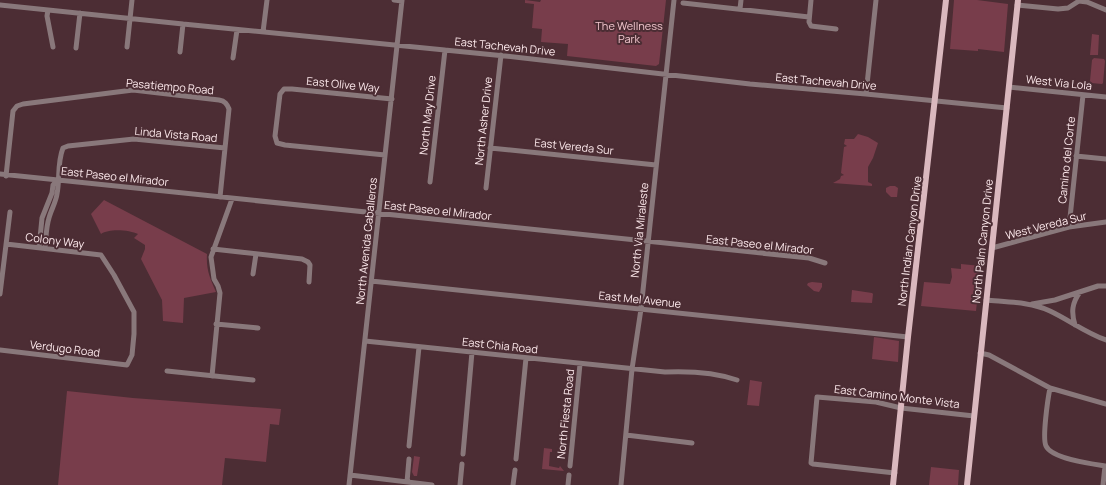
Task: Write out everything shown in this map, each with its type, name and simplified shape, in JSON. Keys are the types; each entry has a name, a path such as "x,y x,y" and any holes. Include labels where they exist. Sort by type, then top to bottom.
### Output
{"main road":[{"name":"North Indian Canyon Drive","path":"893,485 946,0"},
{"name":"North Palm Canyon Drive","path":"967,485 1018,2"}],"street":[{"path":"127,47 132,0"},
{"path":"263,32 267,0"},
{"path":"394,0 402,0"},
{"name":"North Avenida Caballeros","path":"349,485 402,0"},
{"name":"North Via Miraleste","path":"621,485 632,369 641,309 674,0"},
{"path":"740,9 741,0"},
{"path":"811,0 809,22 811,26 836,29"},
{"path":"866,94 876,0"},
{"path":"1018,2 1058,9 1068,8 1079,2 1087,2 1106,10"},
{"path":"683,3 810,17"},
{"name":"East Tachevah Drive","path":"0,5 237,30 501,55 782,87 1007,108"},
{"path":"48,10 47,16 53,47"},
{"path":"76,48 80,13"},
{"path":"180,52 183,24"},
{"path":"233,58 237,30"},
{"name":"North May Drive","path":"430,182 444,50"},
{"name":"North Asher Drive","path":"486,188 501,55"},
{"name":"West Via Lola","path":"1009,86 1106,97"},
{"name":"East Olive Way","path":"385,155 277,143 276,136 280,94 284,89 292,89 392,99"},
{"name":"Pasatiempo Road","path":"6,176 13,111 16,106 133,90 224,101 228,105 230,109 220,197"},
{"name":"Camino del Corte","path":"1069,227 1083,95"},
{"name":"Linda Vista Road","path":"57,180 60,154 63,148 68,146 134,139 225,148"},
{"name":"East Vereda Sur","path":"490,148 656,165"},
{"path":"1076,156 1106,159"},
{"name":"East Paseo el Mirador","path":"0,174 6,176 57,180 809,258 825,262"},
{"path":"39,248 42,218 52,193 53,186 57,180"},
{"path":"45,248 48,219 57,196 57,180"},
{"path":"212,376 220,293 214,279 211,257 232,199"},
{"path":"0,294 10,212"},
{"name":"West Vereda Sur","path":"992,248 1069,227 1106,222"},
{"name":"Colony Way","path":"6,244 101,255 114,275 134,312 132,355 127,365"},
{"path":"213,249 302,259 308,262 310,266 309,282"},
{"path":"253,274 256,254"},
{"name":"East Mel Avenue","path":"371,281 908,337"},
{"path":"1030,305 1055,300 1098,286 1106,286"},
{"path":"1075,325 1072,308 1075,299 1080,292"},
{"path":"986,300 1030,305 1049,311 1097,337 1106,340"},
{"path":"216,324 258,328"},
{"name":"East Chia Road","path":"365,341 632,369 665,372 683,371 724,376 736,380"},
{"path":"409,446 419,347"},
{"name":"Verdugo Road","path":"0,350 127,365"},
{"path":"463,454 472,352"},
{"path":"980,353 989,355 1050,388 1106,404"},
{"path":"516,459 526,358"},
{"name":"North Fiesta Road","path":"570,466 580,364"},
{"path":"167,371 254,380"},
{"path":"1050,388 1044,437 1046,446 1053,453 1063,457 1106,466 1103,485"},
{"name":"East Camino Monte Vista","path":"894,473 811,463 817,397 876,402 901,408 974,416"},
{"path":"626,435 692,443"},
{"path":"406,482 409,459"},
{"path":"460,485 462,464"},
{"path":"513,485 515,470"},
{"path":"350,475 432,485"},
{"name":"North Fiesta Road","path":"568,485 569,475"}],"green space":[{"name":"The Wellness Park","path":"525,0 540,2 541,0 666,0 659,64 656,66 567,56 568,44 541,42 542,29 532,28 534,4 525,3"},
{"path":"954,0 977,0 1008,4 1004,52 978,49 978,51 950,49"},
{"path":"1092,34 1099,35 1098,55 1090,55"},
{"path":"1094,58 1104,59 1105,61 1102,84 1091,83 1090,81 1092,60"},
{"path":"858,134 868,137 878,143 868,167 868,182 872,184 872,186 833,183 844,175 841,173 844,147 847,146 844,144 845,139 854,139"},
{"path":"895,186 898,188 897,197 891,197 886,192 886,188"},
{"path":"104,200 207,254 210,278 216,292 184,298 183,323 163,321 162,300 141,259 145,245 134,238 138,234 120,230 109,231 101,234 91,214"},
{"path":"961,264 981,266 976,311 921,306 924,282 950,284 952,277 951,268 961,269"},
{"path":"808,283 822,283 822,287 819,292 814,291 807,285"},
{"path":"852,290 872,293 872,303 851,302"},
{"path":"874,337 899,341 898,362 872,359"},
{"path":"750,380 762,382 759,406 747,405"},
{"path":"67,391 133,398 281,409 279,425 270,424 266,462 225,458 222,485 58,485"},
{"path":"544,448 552,449 552,452 550,452 549,466 559,468 560,466 564,471 542,469"},
{"path":"414,456 420,457 417,476 414,476 412,472"},
{"path":"931,467 959,470 958,485 929,485"}]}
